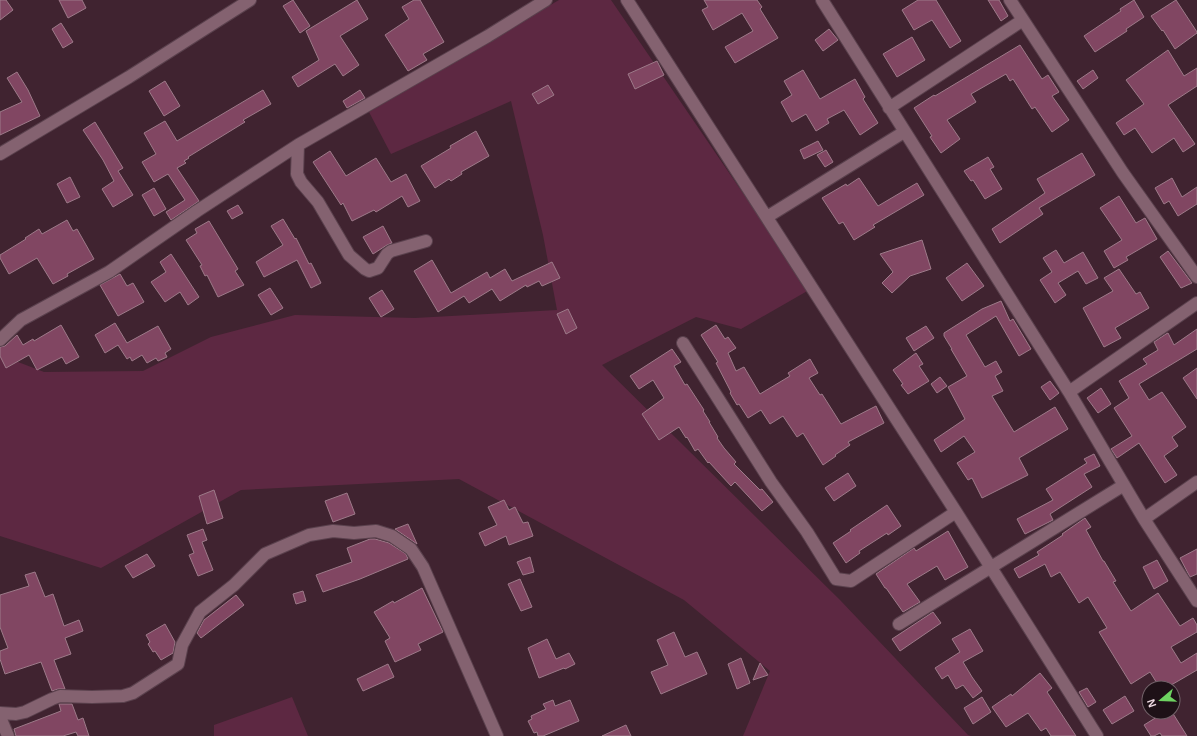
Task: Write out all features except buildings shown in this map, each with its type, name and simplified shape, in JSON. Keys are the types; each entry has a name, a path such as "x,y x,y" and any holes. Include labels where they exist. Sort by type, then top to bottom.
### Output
{"street":[{"path":"0,154 129,76 250,0"},
{"path":"0,340 22,320 109,272 197,211 298,145 488,36 546,0"},
{"path":"627,0 956,512 1097,736"},
{"path":"822,0 1069,392 1144,519 1197,601"},
{"path":"1010,0 1123,173 1197,277"},
{"path":"889,108 1023,20"},
{"path":"767,217 904,132"},
{"path":"298,145 298,174 301,182 318,202 349,255 366,269 369,271 378,268 387,254 391,251 426,241"},
{"path":"1069,392 1197,303"},
{"path":"683,343 771,482 807,532 836,579 851,581 956,512"},
{"path":"1144,519 1197,482"},
{"path":"900,624 1124,485"},
{"path":"0,713 16,714 25,712 60,696 123,696 133,693 178,664 182,644 200,612 234,584 265,554 309,535 333,531 354,533 376,531 392,536 411,549 423,567 497,736"},
{"path":"0,717 8,736"}],"shaded area":[{"path":"559,0 611,0 809,290 741,329 696,317 602,365 840,600 968,735 971,736 743,736 770,671 684,600 459,479 241,490 101,568 0,536 0,355 44,372 143,371 211,337 295,315 415,318 557,310 543,235 511,101 391,154 369,112"},
{"path":"292,697 308,736 214,736 214,725"}]}
